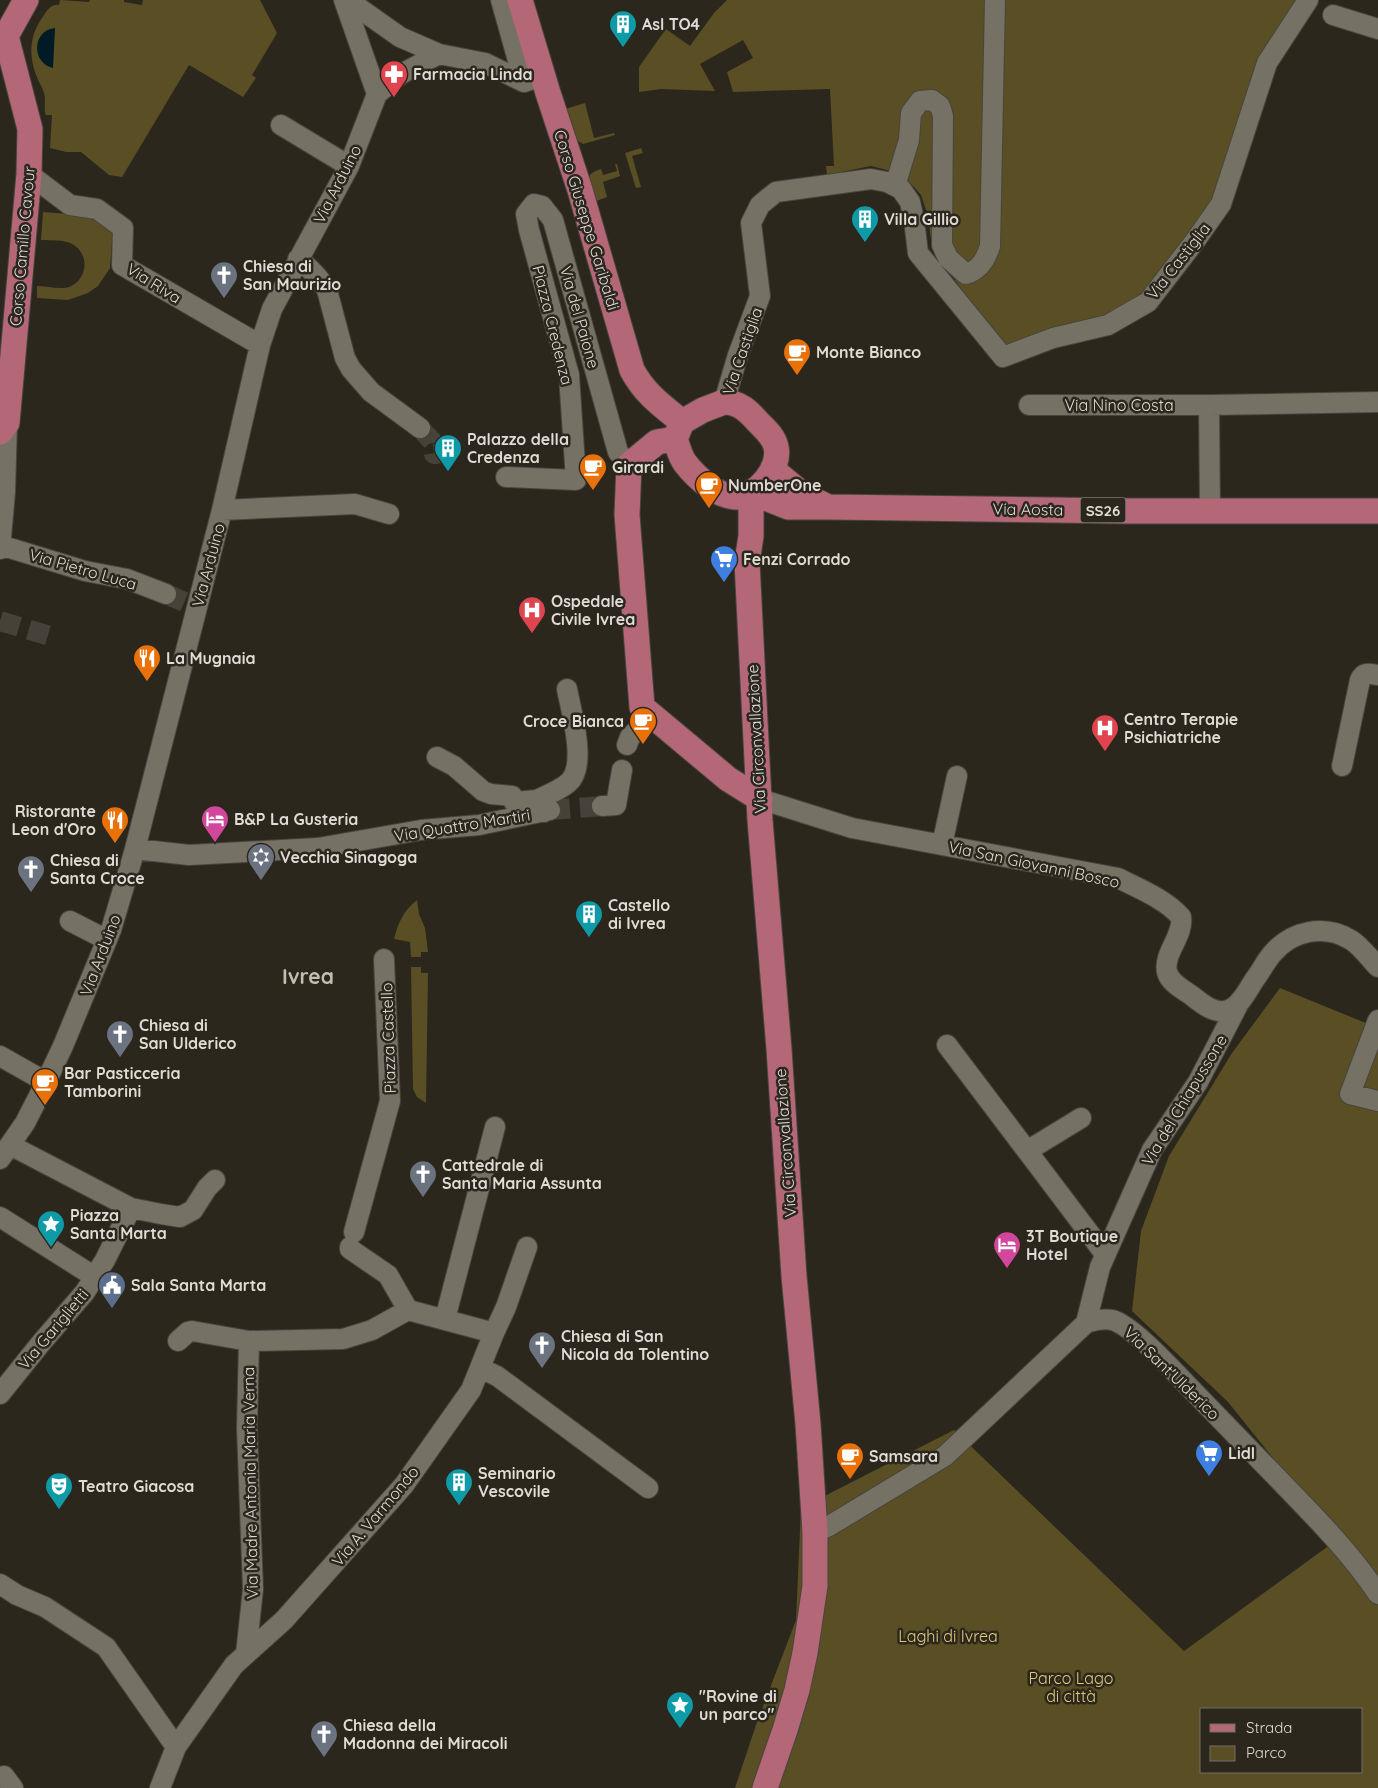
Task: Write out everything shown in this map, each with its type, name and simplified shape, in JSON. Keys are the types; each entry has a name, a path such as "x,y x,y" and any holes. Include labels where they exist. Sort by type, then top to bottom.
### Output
{"main road":[{"path":"3,36 26,0"},
{"name":"Corso Giuseppe Garibaldi","path":"520,0 534,79 580,190 632,370 640,386 678,430"},
{"name":"Corso Camillo Cavour","path":"3,36 30,129 29,174 4,427"},
{"path":"678,430 684,462 696,476 722,494 735,497 751,492 764,483 773,470 777,456 776,445 771,435 745,409 733,402 724,402 703,410 678,430 657,442 629,465 627,515 642,707 728,779 760,799"},
{"name":"Via Aosta","path":"773,470 802,494 829,507"},
{"name":"Via Aosta","path":"751,492 788,507 1378,511"},
{"name":"Via Circonvallazione","path":"751,492 751,536 747,562 760,820 815,1532 815,1586 805,1653 785,1730 765,1788"},
{"name":"SS26","path":"751,536 761,521 774,512 788,507"}],"street":[{"path":"344,0 378,94 401,74 439,54"},
{"path":"352,0 359,8 400,37 439,54 485,63 534,79"},
{"path":"501,0 534,79"},
{"path":"896,186 909,140 911,113 920,101 932,100 940,106 943,116 942,245 948,258 966,274 979,267 986,257 990,246 995,0"},
{"name":"Via Castiglia","path":"724,402 738,355 760,296 751,223 760,204 776,192 871,179 896,186 910,202 918,253 1003,357 1053,338 1108,325 1148,302 1221,204 1267,63 1308,0"},
{"path":"1334,15 1378,29"},
{"name":"Via Arduino","path":"5,1152 25,1123 63,1046 107,940 136,849 193,606 222,510 260,345 272,309 349,166 378,94"},
{"path":"281,125 349,166"},
{"name":"Via Riva","path":"29,174 70,205 97,209 123,228 122,265 260,345"},
{"name":"Via del Paione","path":"528,230 526,214 534,204 542,206 553,220 618,452 629,465"},
{"name":"Piazza Credenza","path":"506,477 576,480 569,375 528,230"},
{"path":"298,259 312,270 327,290 345,358 351,369 371,392 420,428"},
{"name":"Via Nino Costa","path":"1029,405 1209,405 1378,402"},
{"path":"1209,405 1210,510"},
{"name":"Corso Camillo Cavour","path":"0,549 5,492 4,427"},
{"path":"222,510 355,504 389,514"},
{"name":"Via Pietro Luca","path":"0,544 85,571 127,579 166,594"},
{"path":"1342,766 1360,680 1362,675 1366,673 1378,675"},
{"path":"437,757 454,766 483,791 491,794 512,796 514,802 544,807 569,783 574,775 578,746 567,689"},
{"path":"627,745 630,738 652,716"},
{"path":"602,806 616,805 622,770"},
{"path":"942,845 957,776"},
{"name":"Via San Giovanni Bosco","path":"760,799 852,828 1118,878 1154,896 1181,918 1181,927 1167,962 1167,973 1173,983 1210,1009 1220,1012 1229,1010 1240,1001"},
{"name":"Via Quattro Martiri","path":"136,849 189,855 318,848 420,830 479,825 544,807"},
{"path":"70,921 107,940"},
{"path":"1240,1001 1272,953 1294,936 1314,930 1335,933 1353,941 1378,967"},
{"name":"Piazza Castello","path":"384,959 390,1100 350,1249 388,1275 408,1310"},
{"name":"Via del Chiapussone","path":"1086,1323 1100,1267 1152,1150 1198,1082 1240,1001"},
{"path":"1378,1020 1350,1094 1378,1101"},
{"path":"946,1045 1105,1254"},
{"path":"0,1056 46,1082"},
{"path":"1028,1151 1081,1118"},
{"path":"445,1319 495,1127"},
{"path":"5,1152 131,1208 180,1217 194,1210 207,1188 215,1180"},
{"name":"Via Gariglietti","path":"0,1394 85,1292 95,1277 131,1208"},
{"path":"0,1217 95,1277"},
{"name":"Via A. Varmondo","path":"160,1788 176,1747 228,1673 284,1620 404,1485 471,1390 506,1307 527,1247"},
{"path":"185,1336 249,1342 343,1339 372,1330 408,1310 494,1333"},
{"name":"Via Sant'Ulderico","path":"1086,1323 1098,1320 1111,1320 1120,1324 1149,1347 1318,1520 1365,1575 1378,1594"},
{"path":"815,1532 829,1526 945,1456 1086,1323"},
{"name":"Via Madre Antonia Maria Verna","path":"246,1654 253,1588 247,1428 249,1342"},
{"path":"482,1364 648,1488"},
{"path":"0,1584 17,1595 45,1607 106,1647 176,1747"}],"green space":[{"path":"60,0 89,2 90,0 124,0 124,2 142,5 143,0 260,0 277,33 252,75 256,78 243,97 189,65 122,177 109,175 81,152 66,152 50,148 52,115 46,115 45,113 45,95 33,67 31,51 33,37 39,22 50,7 59,5"},
{"path":"727,0 1304,0 1217,201 1143,294 1106,318 1003,347 932,248 928,216 921,195 914,187 899,173 871,166 827,175 826,166 834,166 830,89 733,92 727,72 753,58 743,40 700,64 715,91 661,89 639,92 639,67 666,29 690,46 714,13"},
{"path":"585,103 594,138 614,133 615,135 583,144 571,137 565,109"},
{"path":"641,148 643,153 632,156 641,187 636,188 625,153"},
{"path":"615,164 617,164 620,176 603,182 607,197 594,202 589,177 593,172 601,169 603,175 617,171"},
{"path":"43,212 95,216 113,229 110,268 98,286 88,293 68,300 37,298 37,286 69,287 80,279 84,266 82,254 78,248 69,242 41,240"},
{"path":"417,900 419,914 425,928 428,952 421,952 421,957 411,957 410,942 394,939 402,918 408,908"},
{"path":"411,967 421,967 421,973 428,973 426,1103 417,1097 413,1089"},
{"name":"Laghi di Ivrea","path":"1280,988 1378,1028 1378,1788 735,1788 757,1722 796,1620 801,1508 954,1430 1184,1651 1327,1547 1285,1473 1228,1402 1132,1311 1141,1231 1169,1156 1232,1053"}],"water":[{"path":"55,28 53,68 41,60 37,47 38,40 42,34 47,30"}],"tunnel":[{"path":"420,428 432,441 434,454 441,453"},
{"path":"166,594 189,604"},
{"path":"0,621 50,636"},
{"path":"550,810 602,806"}],"place":[{"name":"Asl TO4","path":"623,48"},
{"name":"Farmacia Linda","path":"394,98"},
{"name":"Villa Gillio","path":"865,243"},
{"name":"Chiesa di San Maurizio","path":"224,299"},
{"name":"Monte Bianco","path":"797,376"},
{"name":"Palazzo della Credenza","path":"448,472"},
{"name":"Girardi","path":"593,491"},
{"name":"NumberOne","path":"709,509"},
{"name":"Fenzi Corrado","path":"724,583"},
{"name":"Ospedale Civile Ivrea","path":"532,634"},
{"name":"La Mugnaia","path":"147,682"},
{"name":"Croce Bianca","path":"643,745"},
{"name":"Centro Terapie Psichiatriche","path":"1105,752"},
{"name":"B&P La Gusteria","path":"215,843"},
{"name":"Ristorante Leon d'Oro","path":"115,844"},
{"name":"Vecchia Sinagoga","path":"261,881"},
{"name":"Chiesa di Santa Croce","path":"31,893"},
{"name":"Castello di Ivrea","path":"589,938"},
{"name":"Chiesa di San Ulderico","path":"120,1058"},
{"name":"Bar Pasticceria Tamborini","path":"45,1106"},
{"name":"Cattedrale di Santa Maria Assunta","path":"423,1198"},
{"name":"Piazza Santa Marta","path":"51,1248"},
{"name":"3T Boutique Hotel","path":"1007,1269"},
{"name":"Sala Santa Marta","path":"112,1309"},
{"name":"Chiesa di San Nicola da Tolentino","path":"542,1369"},
{"name":"Lidl","path":"1209,1477"},
{"name":"Samsara","path":"850,1480"},
{"name":"Seminario Vescovile","path":"459,1506"},
{"name":"Teatro Giacosa","path":"59,1510"},
{"name":"\"Rovine di un parco\"","path":"680,1729"},
{"name":"Chiesa della Madonna dei Miracoli","path":"324,1758"}],"district":[{"name":"Ivrea","path":"308,976"}],"park label":[{"name":"Parco Lago di città","path":"1071,1687"}]}
